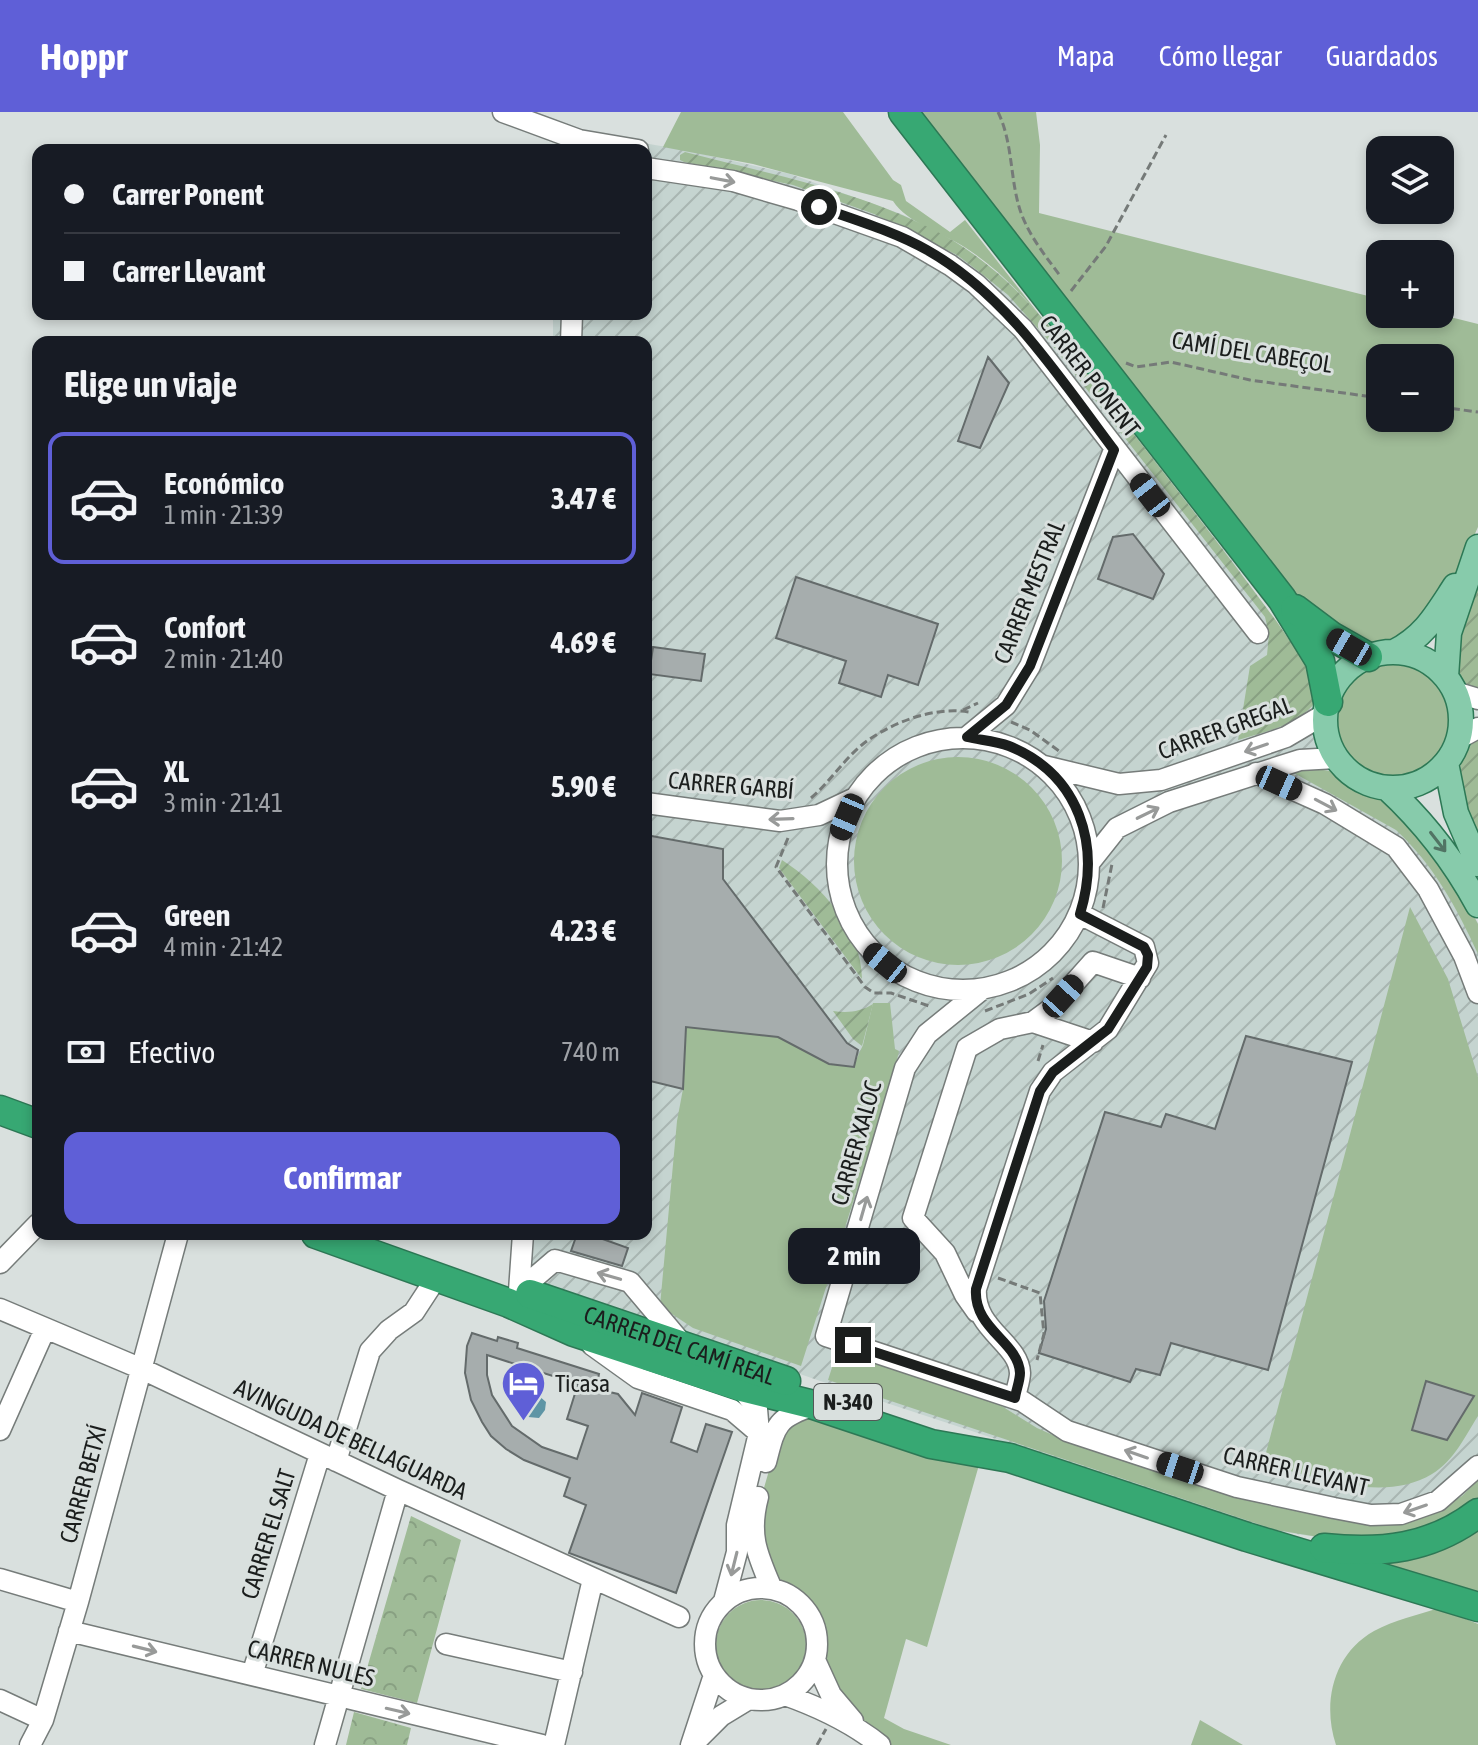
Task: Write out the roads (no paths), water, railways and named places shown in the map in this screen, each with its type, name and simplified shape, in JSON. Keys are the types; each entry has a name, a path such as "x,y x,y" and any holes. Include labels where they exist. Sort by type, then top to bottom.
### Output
{"highway":[{"path":"903,112 1282,599 1320,661 1326,708"},
{"path":"1282,599 1331,636 1381,654"},
{"path":"0,1110 32,1122"},
{"path":"331,1240 421,1277 539,1316 574,1332 741,1387 814,1405 931,1444 1010,1458"},
{"name":"CARRER DEL CAMÍ REAL","path":"369,1240 525,1286 685,1347 1010,1458"},
{"name":"N-340","path":"1010,1458 1247,1537 1478,1607"},
{"path":"1247,1537 1364,1552 1404,1549 1452,1531 1478,1513"}],"main road":[{"path":"1474,556 1449,633 1460,689 1460,714 1468,734 1446,763 1428,779 1408,787 1387,788 1367,783 1350,773 1336,758 1327,738 1326,708 1336,683 1350,667 1413,642 1426,629 1474,556"},
{"path":"1381,654 1421,659 1460,689"},
{"path":"1446,763 1456,813 1478,864"},
{"path":"1387,788 1418,816 1442,845 1478,905"}],"street":[{"path":"503,112 574,144"},
{"name":"CARRER PONENT","path":"652,164 733,181 798,200 902,237 976,284 1023,329 1258,633"},
{"name":"CARRER MESTRAL","path":"967,737 1006,705 1030,666 1114,450"},
{"name":"CARRER GREGAL","path":"1044,766 1119,784 1161,780 1286,737 1304,729 1326,708"},
{"path":"967,737 1008,745 1044,766 1068,794 1084,826 1090,862 1089,918 1056,951 1021,978 980,991 939,990 901,976 869,950 847,916 837,877 839,836 855,798 876,772 903,753 934,741 967,737"},
{"path":"1090,862 1117,828 1169,802 1300,760 1336,758"},
{"path":"1256,773 1325,804 1396,847 1428,889 1464,956 1478,993"},
{"name":"CARRER GARBÍ","path":"652,804 780,821 819,815 855,798"},
{"path":"984,1321 976,1289 1040,1091 1053,1072 1108,1029 1148,963 1144,947 1089,918"},
{"path":"1015,1398 1018,1363 965,1295 945,1253 913,1218 967,1048 1000,1029 1033,1022 1052,1008 1093,962 1140,978"},
{"name":"CARRER XALOC","path":"826,1336 905,1068 927,1034 980,991"},
{"path":"1033,1022 1093,1042"},
{"path":"0,1263 32,1230"},
{"name":"CARRER BETXÍ","path":"35,1743 78,1602 176,1240"},
{"path":"523,1240 525,1286"},
{"path":"525,1286 555,1260 630,1282 685,1347"},
{"name":"CARRER EL SALT","path":"252,1675 328,1458 370,1351 389,1330 414,1312 421,1277"},
{"path":"525,1286 666,1326"},
{"name":"AVINGUDA DE BELLAGUARDA","path":"0,1309 142,1369 328,1458 679,1617 705,1639"},
{"path":"0,1430 45,1329"},
{"path":"574,1332 638,1378 732,1410 759,1433"},
{"name":"CARRER LLEVANT","path":"826,1336 1015,1398 1067,1431 1237,1487 1371,1515 1401,1514 1438,1501 1478,1466"},
{"path":"719,1608 738,1592 755,1588 772,1589 789,1595 803,1607 813,1623 817,1641 815,1660 798,1686 785,1695 767,1700 749,1699 723,1686 706,1658 705,1639 719,1608 737,1552 737,1525 759,1433 757,1409 741,1387"},
{"path":"772,1589 755,1549 752,1519 775,1427 791,1413 814,1405"},
{"path":"325,1745 398,1490"},
{"path":"0,1579 78,1602"},
{"path":"554,1745 593,1579"},
{"name":"AVINGUDA DE BELLAGUARDA","path":"679,1617 719,1608"},
{"name":"CARRER NULES","path":"69,1631 542,1745"},
{"path":"446,1644 572,1672"},
{"path":"815,1660 831,1695 861,1730"},
{"path":"692,1745 714,1675"},
{"path":"785,1695 817,1706 861,1730 880,1745"},
{"path":"692,1745 721,1716 749,1699"},
{"path":"0,1700 43,1720"}],"water":[{"path":"508,1369 516,1369 523,1382 546,1402 539,1418 528,1417 511,1398 503,1374"}],"place":[{"name":"Ticasa","path":"524,1422"}]}
